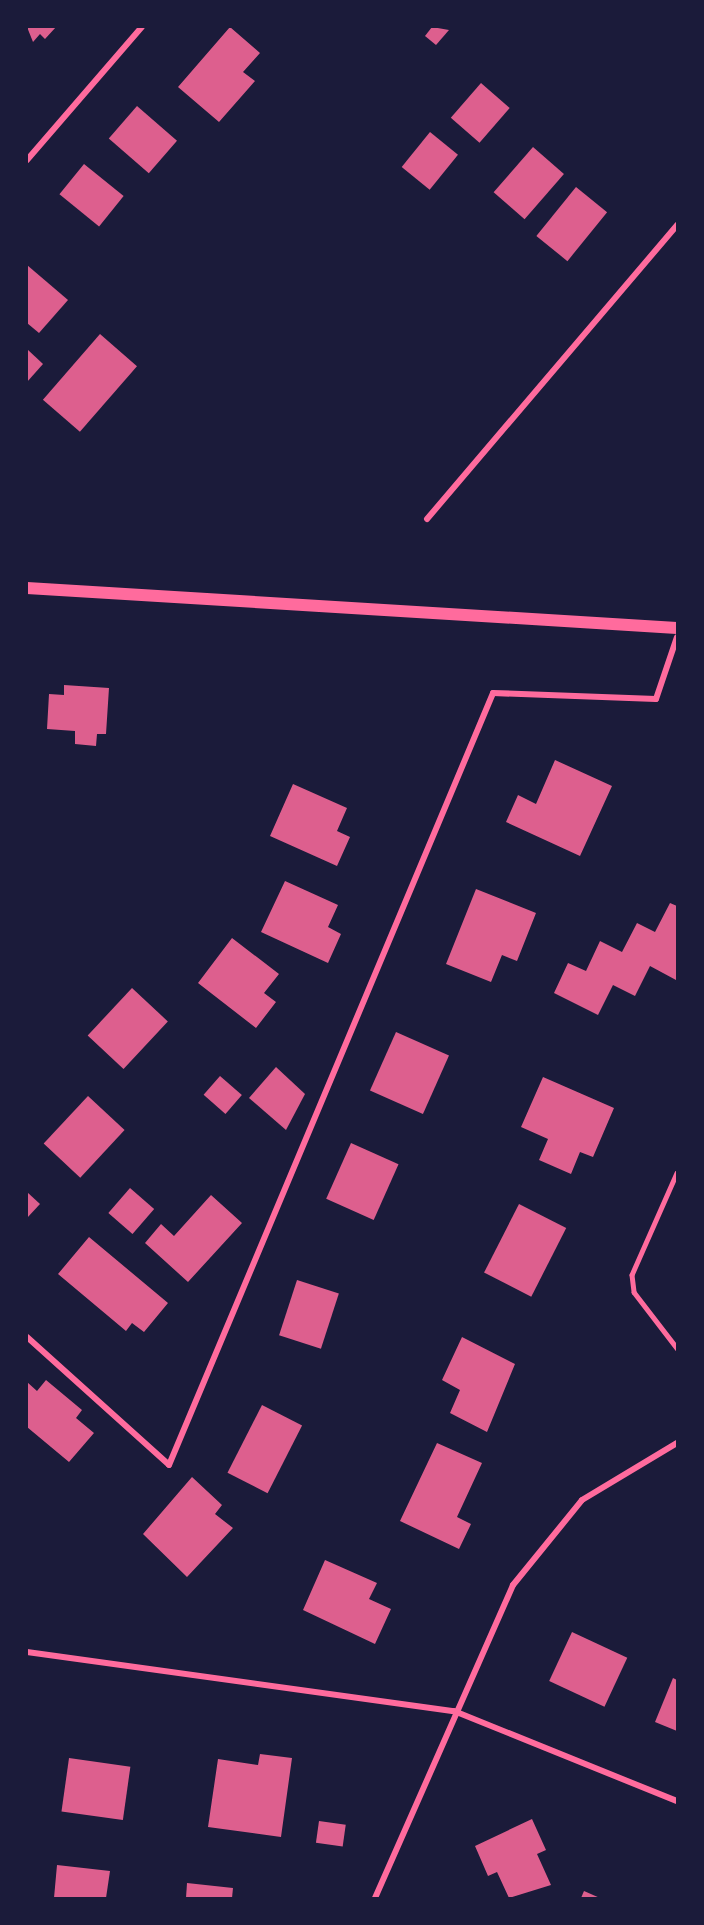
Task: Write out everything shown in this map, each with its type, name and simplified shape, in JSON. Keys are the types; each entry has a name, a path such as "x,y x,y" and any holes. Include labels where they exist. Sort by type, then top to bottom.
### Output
{"main road":[{"path":"27,588 677,628"}],"street":[{"path":"27,160 142,27"},
{"path":"427,519 677,225"},
{"path":"27,1337 169,1465 493,693 656,699 677,637"},
{"path":"375,1898 454,1711 513,1585 582,1500 677,1443"},
{"path":"27,1652 454,1711 677,1801"}],"lane":[{"path":"677,1173 632,1275 634,1292 677,1348"}],"building":[{"path":"27,27 56,27 45,39 40,34 33,42"},
{"path":"230,27 260,53 243,72 255,81 219,122 178,87"},
{"path":"432,27 449,30 436,45 425,36"},
{"path":"481,83 510,108 480,143 451,118"},
{"path":"137,106 177,141 149,173 109,138"},
{"path":"430,132 458,155 430,190 402,167"},
{"path":"533,147 564,174 525,219 494,192"},
{"path":"84,164 124,196 99,226 59,194"},
{"path":"576,187 607,212 567,261 536,236"},
{"path":"27,265 68,300 39,333 27,323"},
{"path":"100,334 137,366 80,432 43,400"},
{"path":"27,349 43,364 27,382"},
{"path":"64,685 109,688 106,734 97,734 96,746 75,744 75,731 47,729 49,694 64,695"},
{"path":"555,760 612,786 580,856 506,822 518,795 536,804"},
{"path":"293,784 347,808 337,831 350,837 337,866 270,836"},
{"path":"285,881 338,905 328,927 341,934 328,963 261,932"},
{"path":"476,889 536,913 517,961 502,955 491,982 446,964"},
{"path":"670,903 677,906 676,980 650,966 635,996 613,985 598,1015 554,993 568,963 586,971 600,941 622,952 637,923 655,932"},
{"path":"232,938 279,974 264,993 276,1002 256,1028 198,983"},
{"path":"132,988 168,1021 124,1069 88,1036"},
{"path":"396,1032 449,1056 423,1114 370,1090"},
{"path":"276,1067 305,1094 286,1130 249,1098"},
{"path":"220,1076 242,1095 225,1114 204,1095"},
{"path":"543,1077 614,1108 593,1157 580,1152 571,1174 539,1160 548,1139 521,1127"},
{"path":"88,1096 125,1130 80,1178 44,1144"},
{"path":"351,1143 399,1164 374,1220 326,1199"},
{"path":"130,1188 154,1209 133,1234 108,1213"},
{"path":"27,1192 40,1204 27,1218"},
{"path":"211,1195 242,1223 188,1282 145,1243 161,1224 174,1236"},
{"path":"519,1204 566,1228 531,1297 484,1273"},
{"path":"89,1237 168,1303 144,1332 132,1323 126,1331 58,1274"},
{"path":"297,1280 339,1294 321,1349 279,1335"},
{"path":"462,1337 515,1364 487,1432 450,1413 460,1390 442,1380"},
{"path":"46,1380 82,1410 76,1418 94,1433 69,1462 27,1427 27,1382 37,1391"},
{"path":"262,1405 302,1425 268,1493 227,1473"},
{"path":"437,1443 482,1463 457,1517 471,1524 459,1549 400,1521"},
{"path":"192,1477 222,1505 215,1514 233,1528 187,1577 143,1534"},
{"path":"325,1560 377,1583 369,1599 391,1609 375,1644 303,1610"},
{"path":"572,1632 627,1658 604,1707 549,1681"},
{"path":"673,1678 677,1680 677,1731 655,1722"},
{"path":"260,1754 292,1758 281,1837 208,1827 218,1759 258,1765"},
{"path":"69,1758 130,1767 123,1820 61,1811"},
{"path":"532,1819 546,1850 537,1854 551,1885 509,1898 497,1872 488,1876 475,1846"},
{"path":"319,1821 346,1825 343,1847 316,1843"},
{"path":"57,1865 110,1871 106,1898 54,1898"},
{"path":"187,1883 233,1888 232,1898 186,1898"},
{"path":"584,1891 600,1898 581,1898"}]}
